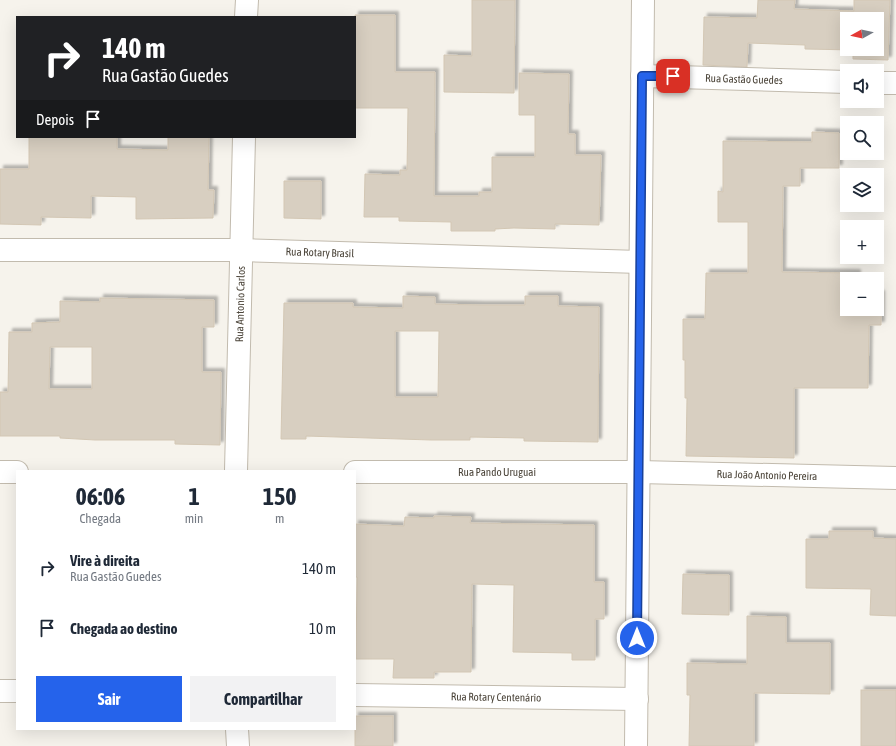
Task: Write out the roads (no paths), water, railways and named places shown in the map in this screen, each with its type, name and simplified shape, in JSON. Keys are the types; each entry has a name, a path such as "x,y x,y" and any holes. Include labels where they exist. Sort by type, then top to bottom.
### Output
{"street":[{"path":"246,16 247,0"},
{"path":"636,746 643,0"},
{"name":"Rua Gastão Guedes","path":"642,76 840,82"},
{"path":"884,83 896,83"},
{"name":"Rua Antonio Carlos","path":"236,470 244,138"},
{"name":"Rua Rotary Brasil","path":"0,250 241,250 640,262"},
{"path":"0,472 16,472"},
{"name":"Rua Pando Uruguai","path":"356,472 639,472"},
{"name":"Rua João Antonio Pereira","path":"639,472 896,478"},
{"path":"0,691 16,691"},
{"name":"Rua Rotary Centenário","path":"356,695 637,699"},
{"path":"237,730 238,746"}]}
